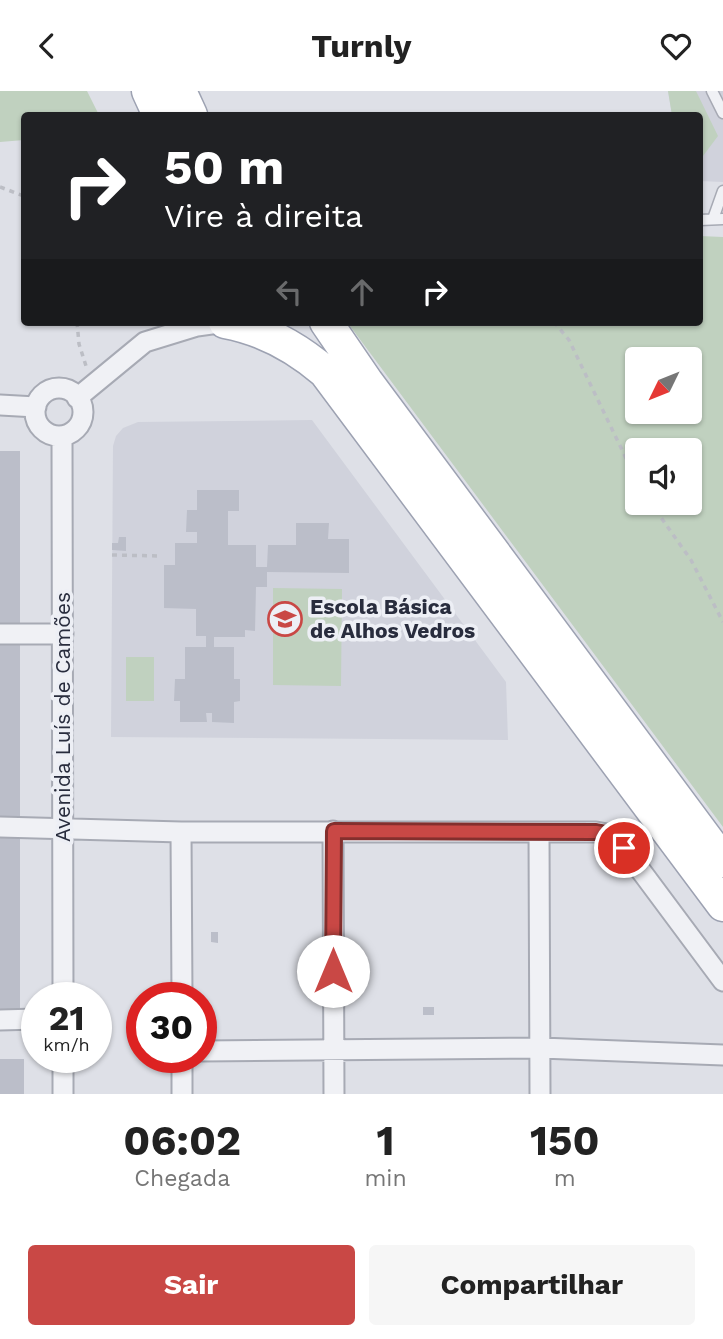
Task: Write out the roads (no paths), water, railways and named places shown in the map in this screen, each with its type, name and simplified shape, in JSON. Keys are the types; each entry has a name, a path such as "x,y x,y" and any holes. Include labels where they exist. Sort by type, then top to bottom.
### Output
{"main road":[{"path":"148,91 158,112"},
{"path":"180,91 190,112"},
{"path":"246,326 279,339 306,355 325,372 723,905"},
{"path":"329,326 723,861"}],"street":[{"path":"77,398 145,342 155,326"},
{"path":"145,342 197,326"},
{"path":"65,389 77,398 83,411 75,430 62,436 47,433 41,428 35,415 36,407 38,400 50,390 65,389"},
{"path":"0,405 36,407"},
{"name":"Avenida Luís de Camões","path":"62,436 63,982"},
{"path":"0,634 63,635"},
{"path":"0,827 607,834 624,848 723,981"},
{"path":"181,831 182,982"},
{"path":"334,831 334,1094"},
{"path":"539,832 540,1094"},
{"path":"0,1020 21,1019"},
{"path":"217,1051 541,1048 723,1055"},
{"path":"63,1073 63,1094"},
{"path":"182,1073 182,1094"}],"lane":[{"path":"712,91 723,113"},
{"path":"718,219 723,191"}],"place":[{"name":"Escola Básica de Alhos Vedros","path":"285,619"}]}
